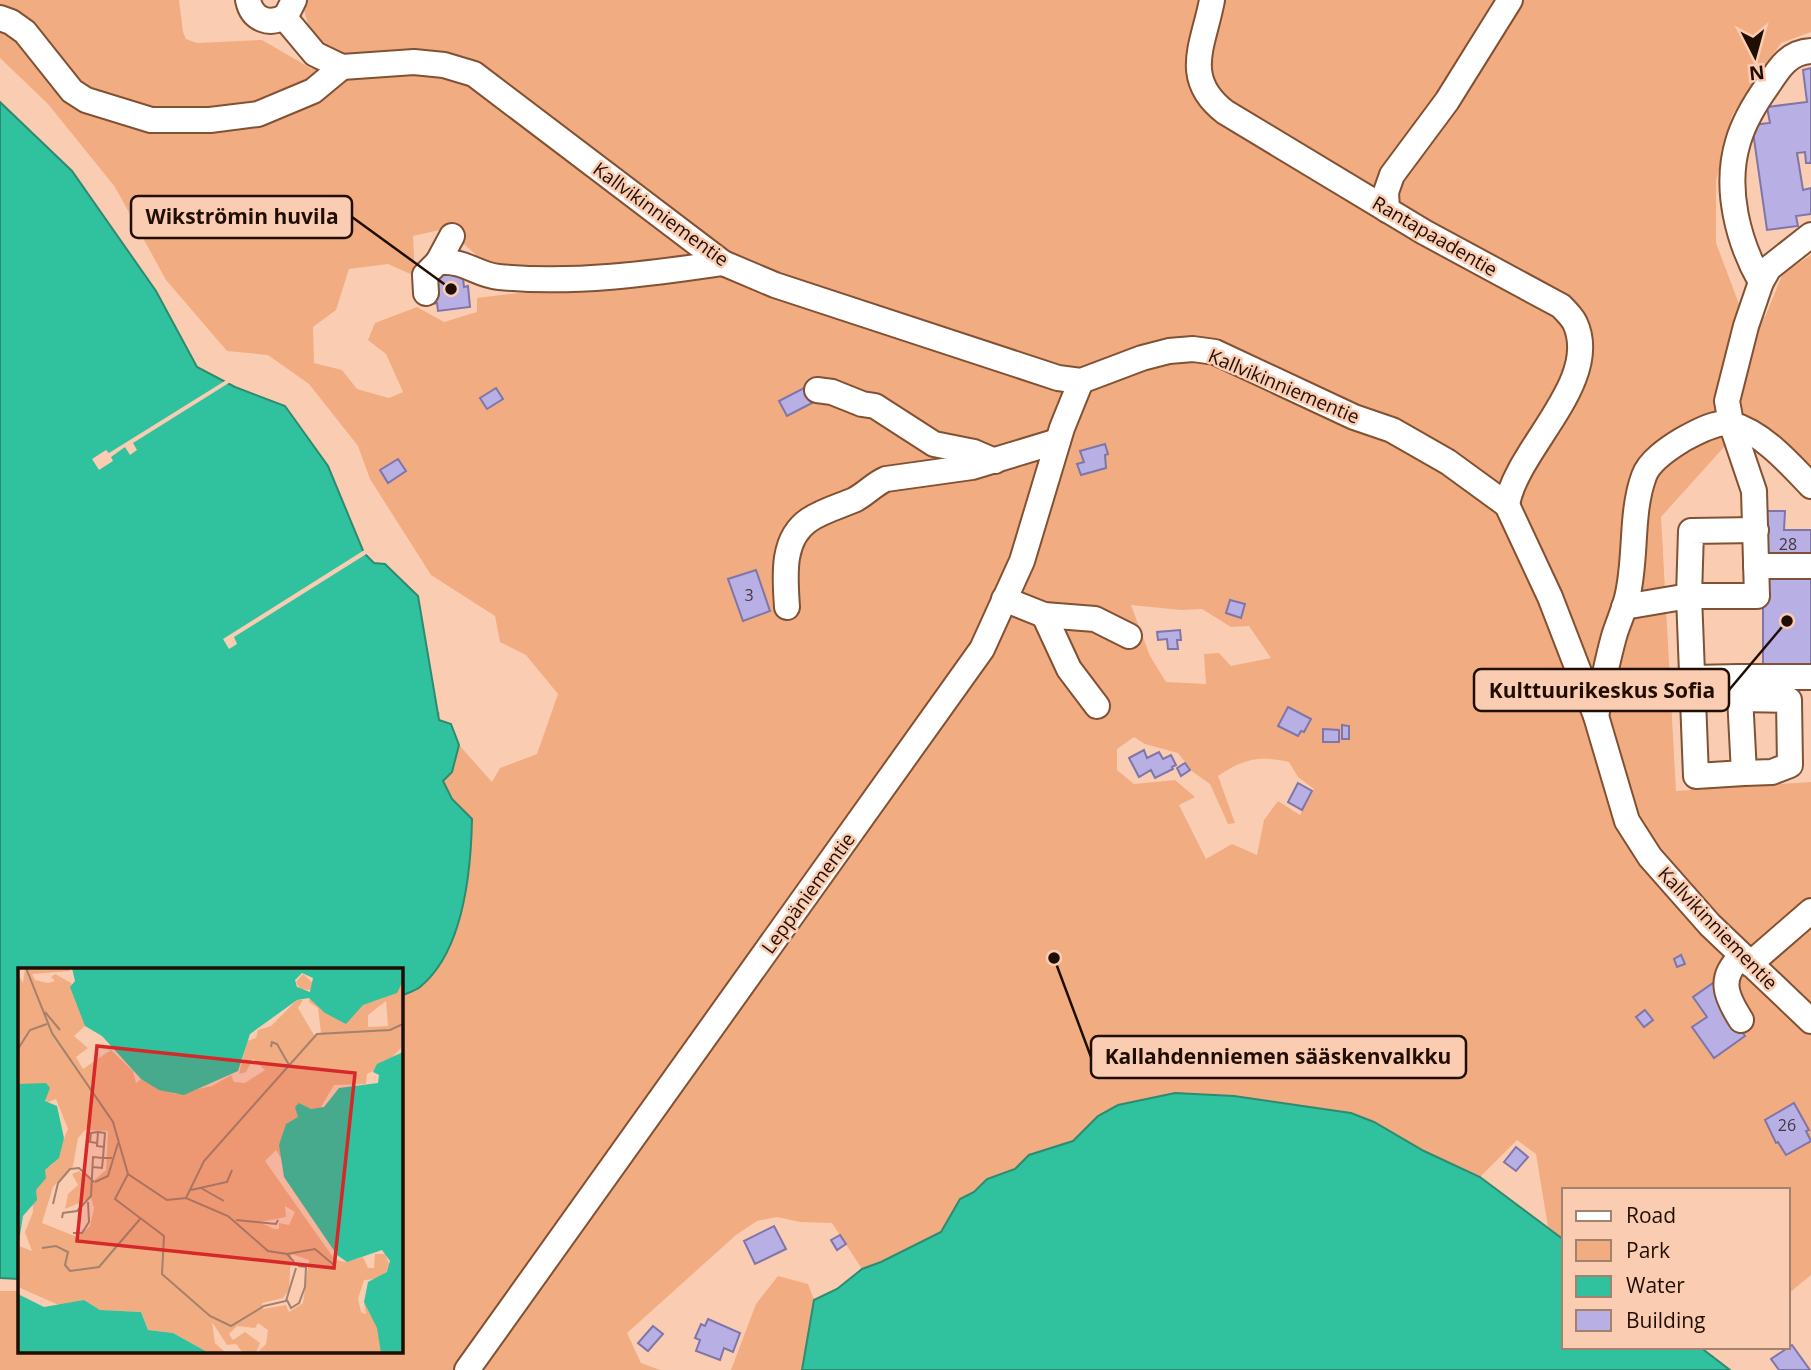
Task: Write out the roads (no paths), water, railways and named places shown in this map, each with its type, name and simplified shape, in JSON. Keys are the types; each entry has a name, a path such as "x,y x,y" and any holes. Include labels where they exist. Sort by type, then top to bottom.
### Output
{"street":[{"path":"0,18 25,32 72,91 86,100 151,120 210,120 258,114 313,91 342,67 315,54 289,8 280,20 264,20 251,11 248,0"},
{"name":"Rantapaadentie","path":"1212,0 1198,51 1201,80 1211,101 1387,210 1561,306 1574,321 1579,338 1579,358 1573,379 1555,418 1524,461 1510,488 1507,505"},
{"path":"1387,210 1385,192 1392,174 1447,101 1510,0"},
{"path":"1761,282 1750,263 1737,226 1733,182 1737,144 1751,110 1782,64 1798,51 1811,51"},
{"name":"Kallvikinniementie","path":"342,67 414,62 444,65 474,74 723,263 788,289 1058,378 1081,381 1169,351 1193,349 1215,352 1354,417 1392,430 1448,462 1507,505 1550,597 1596,716 1627,821 1650,857 1710,925 1811,1021"},
{"path":"1624,607 1689,596 1756,596 1754,491 1731,423 1727,401 1746,326 1761,282 1769,268 1811,235"},
{"path":"426,293 425,275 438,262 452,236"},
{"path":"438,262 453,261 495,276 536,278 594,278 723,263"},
{"name":"Leppäniementie","path":"467,1370 982,649 1022,561 1058,441 1081,381"},
{"path":"817,390 832,392 862,404 876,405 934,444 974,452 995,461"},
{"path":"1596,716 1615,634 1628,596 1639,498 1645,473 1662,455 1681,441 1708,428 1731,423 1758,438 1791,463 1811,486"},
{"path":"787,607 785,575 788,554 794,535 809,520 862,496 886,479 910,474 940,473 995,461 1058,441"},
{"path":"1692,678 1789,700 1790,765 1772,772 1696,776 1692,678 1689,596 1690,531 1755,530"},
{"path":"1756,566 1811,566"},
{"path":"1004,599 1044,615 1095,619 1129,636"},
{"path":"1044,615 1069,669 1097,706"},
{"path":"1740,688 1811,677"},
{"path":"1740,688 1744,773"},
{"path":"1741,1020 1726,989 1728,970 1746,960 1811,911"}],"water":[{"path":"0,102 72,171 156,291 197,367 235,387 285,406 328,466 364,553 374,563 385,564 418,596 439,720 451,724 459,745 452,772 443,781 452,799 472,819 467,886 456,932 435,972 420,987 402,996 402,968 18,968 18,1279 0,1278"},
{"path":"1175,1093 1234,1096 1351,1113 1374,1122 1424,1151 1480,1177 1562,1238 1562,1349 1703,1349 1730,1370 802,1370 814,1300 837,1289 862,1269 941,1232 960,1199 974,1192 987,1179 1015,1169 1029,1155 1073,1141 1098,1116 1118,1105"}],"place":[{"name":"Wikströmin huvila","path":"451,289"},
{"name":"Kulttuurikeskus Sofia","path":"1787,621"},
{"name":"Kallahdenniemen sääskenvalkku","path":"1054,958"}]}
